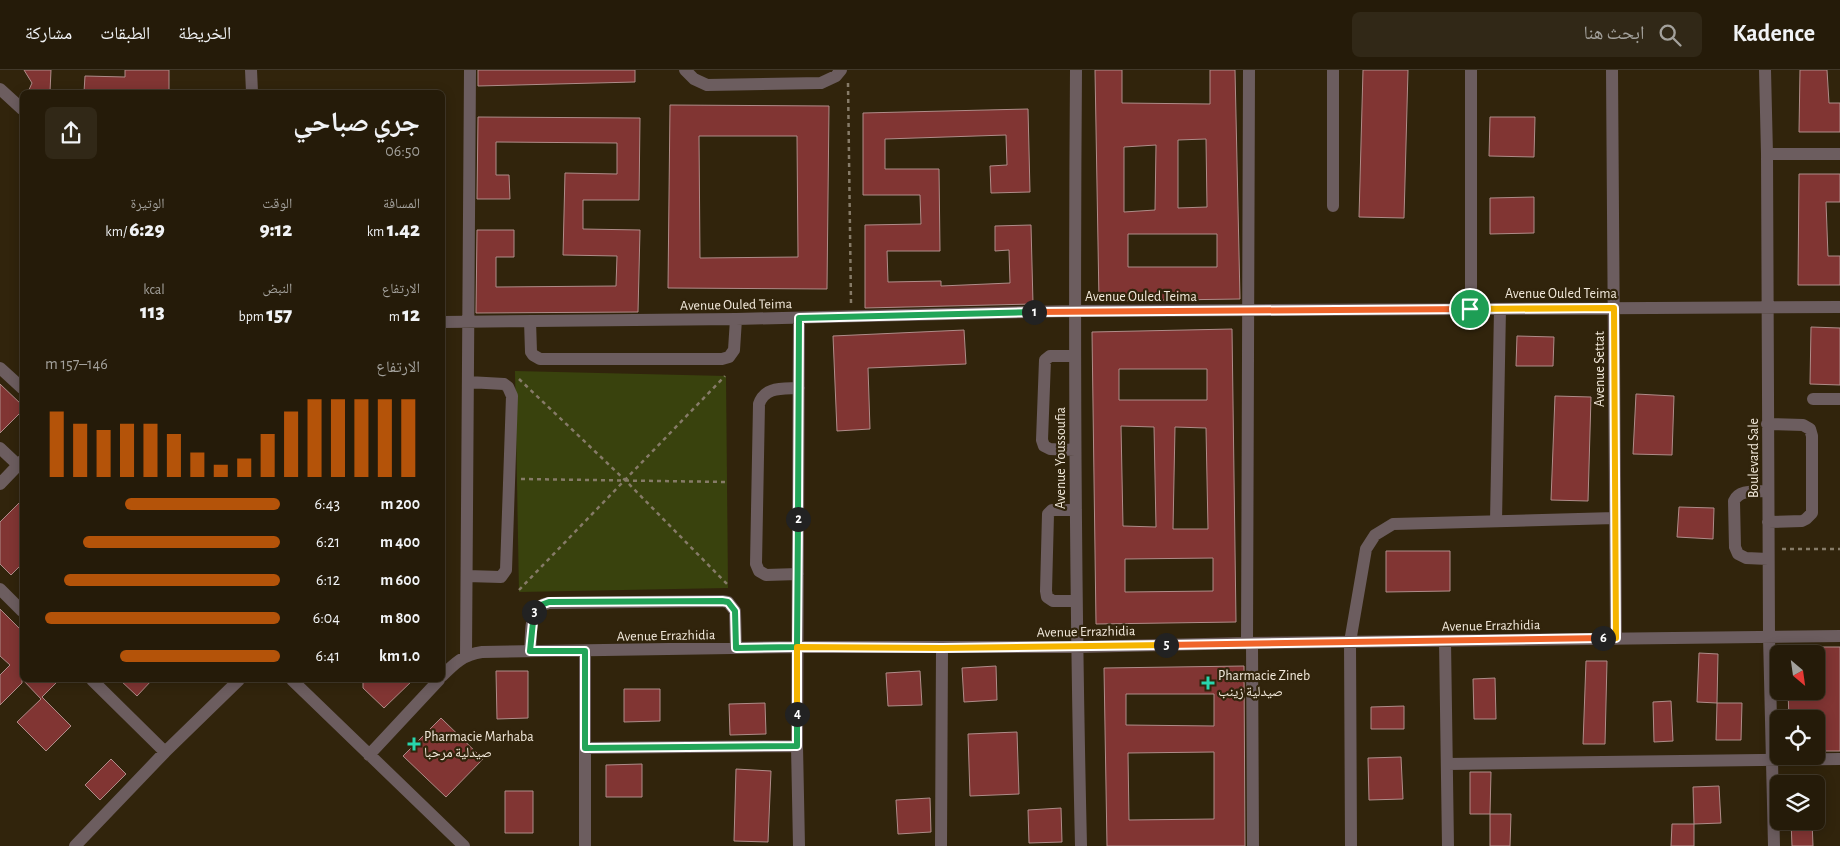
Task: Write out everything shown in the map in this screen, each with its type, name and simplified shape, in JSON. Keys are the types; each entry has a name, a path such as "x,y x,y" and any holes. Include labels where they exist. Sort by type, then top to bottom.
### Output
{"street":[{"path":"251,70 252,90"},
{"path":"466,656 470,70"},
{"path":"685,70 694,79 707,85 821,83 836,76 844,75"},
{"name":"Avenue Youssoufia","path":"1076,70 1074,312 1076,601 1081,846"},
{"path":"1249,70 1247,311 1249,643 1253,846"},
{"path":"1333,70 1333,206"},
{"path":"1470,309 1471,70"},
{"name":"Avenue Settat","path":"1612,70 1616,638"},
{"name":"Boulevard Sale","path":"1765,70 1768,154 1767,424 1770,710"},
{"path":"0,89 20,107"},
{"path":"1768,154 1840,154"},
{"name":"Avenue Ouled Teima","path":"445,322 799,318 1074,312 1840,307"},
{"path":"1496,521 1500,309"},
{"path":"799,318 797,647 799,846"},
{"path":"530,322 531,352 533,356 540,359 722,359 729,357 734,350 736,319"},
{"path":"1075,356 1050,356 1045,360 1042,440 1044,446 1050,450 1075,450"},
{"path":"0,368 20,386"},
{"path":"466,576 498,578 505,573 512,396 508,387 504,384 468,382"},
{"path":"798,388 772,390 765,394 759,404 756,564 759,571 766,575 798,574"},
{"path":"1813,399 1840,399"},
{"path":"1767,424 1807,426 1812,432 1812,513 1802,521 1768,522"},
{"path":"0,448 20,463 0,484"},
{"path":"1768,491 1742,493 1734,501 1735,547 1738,554 1746,558 1768,554"},
{"path":"1076,510 1052,510 1048,514 1046,591 1047,597 1054,601 1076,601"},
{"path":"1352,846 1350,642 1363,557 1370,542 1380,530 1393,524 1615,518"},
{"path":"0,589 20,609"},
{"path":"530,651 533,614 538,607 549,602 728,602 735,611 736,648"},
{"name":"Avenue Errazhidia","path":"445,673 466,656 482,652 797,647 1077,647 1249,643 1840,636"},
{"path":"1445,641 1448,846"},
{"path":"941,846 942,648"},
{"path":"585,651 585,846"},
{"path":"94,682 165,752"},
{"path":"75,846 165,752 238,682"},
{"path":"294,682 464,846"},
{"path":"369,755 437,682"},
{"path":"585,748 797,746"},
{"path":"1825,759 1840,759"},
{"path":"1447,764 1770,760"},
{"name":"Boulevard Sale","path":"1771,765 1774,846"}],"path":[{"path":"844,75 852,317"},
{"path":"515,374 625,480 728,585"},
{"path":"519,590 725,376"},
{"path":"517,479 727,482"},
{"path":"1768,554 1840,549"}],"green space":[{"path":"515,371 726,376 728,588 519,592"}],"building":[{"path":"24,70 51,70 50,90 29,90 32,83"},
{"path":"125,70 169,70 169,90 84,90 85,76 125,77"},
{"path":"478,70 635,70 635,82 478,86"},
{"path":"1095,70 1122,70 1122,103 1210,104 1210,70 1235,70 1240,299 1099,301","holes":["1206,139 1207,207 1178,208 1178,140","1156,145 1155,210 1124,212 1124,147","1128,234 1217,234 1217,267 1128,267"]},
{"path":"1363,70 1408,70 1404,218 1359,217"},
{"path":"1800,70 1827,70 1829,103 1840,103 1840,132 1799,132"},
{"path":"670,105 829,106 827,289 668,288","holes":["699,136 797,136 798,257 700,258"]},
{"path":"1028,109 1030,192 991,193 990,166 1007,165 1006,135 885,139 885,169 939,169 940,251 887,251 888,282 941,281 941,286 1010,283 1009,250 995,251 995,226 1031,225 1033,304 865,308 865,225 921,224 920,195 863,195 863,113"},
{"path":"478,117 640,118 639,200 583,200 583,229 640,230 638,312 476,313 477,230 514,230 514,257 496,257 496,287 616,286 617,256 563,255 565,173 617,174 617,143 496,142 496,175 509,175 510,199 477,199"},
{"path":"1490,117 1535,117 1534,157 1489,156"},
{"path":"1799,174 1840,174 1840,202 1826,202 1828,256 1840,256 1840,285 1798,285"},
{"path":"1534,197 1534,233 1490,234 1490,198"},
{"path":"1811,327 1840,328 1840,385 1810,384"},
{"path":"1232,329 1236,622 1096,624 1092,332","holes":["1119,369 1207,369 1207,400 1119,400","1121,426 1154,427 1156,527 1123,526","1175,427 1206,428 1208,529 1173,529","1213,558 1213,591 1125,592 1125,559"]},
{"path":"964,330 966,364 868,368 870,429 837,431 833,336"},
{"path":"1517,336 1554,337 1553,366 1516,366"},
{"path":"0,384 20,403 20,413 0,433"},
{"path":"1636,394 1674,396 1672,455 1633,454"},
{"path":"1555,396 1591,397 1588,501 1551,500"},
{"path":"20,502 20,566 11,575 0,564 0,522"},
{"path":"1679,507 1714,508 1713,539 1677,537"},
{"path":"1386,551 1450,551 1450,591 1386,592"},
{"path":"0,609 20,629 20,682 22,683 0,705 0,675 10,665 0,656"},
{"path":"1825,647 1840,647 1840,751 1825,751 1825,710 1789,710 1788,700 1825,700"},
{"path":"1699,653 1718,654 1717,703 1697,702"},
{"path":"1586,661 1607,661 1605,744 1583,744"},
{"path":"996,666 997,700 964,702 962,668"},
{"path":"1244,666 1245,846 1107,846 1104,668","holes":["1126,694 1214,694 1214,726 1126,725","1214,752 1214,819 1129,820 1128,753"]},
{"path":"496,671 528,671 528,718 497,719"},
{"path":"920,671 922,705 888,706 886,673"},
{"path":"1495,678 1496,719 1474,719 1473,679"},
{"path":"25,682 57,682 42,697 71,726 46,751 17,722 41,699"},
{"path":"122,682 150,682 137,696"},
{"path":"363,682 411,682 384,708 363,688"},
{"path":"624,689 660,689 660,721 624,722"},
{"path":"1671,701 1673,741 1654,742 1653,702"},
{"path":"765,703 766,734 730,735 729,704"},
{"path":"1717,703 1742,703 1741,740 1716,740"},
{"path":"1404,706 1404,729 1371,729 1371,707"},
{"path":"441,718 483,759 446,797 403,756"},
{"path":"1017,732 1019,794 970,796 968,734"},
{"path":"1401,757 1403,799 1369,800 1368,758"},
{"path":"111,759 126,774 100,800 85,785"},
{"path":"642,764 642,797 606,797 606,765"},
{"path":"736,769 771,771 768,842 734,841"},
{"path":"1470,772 1491,772 1490,814 1470,814"},
{"path":"1719,786 1721,823 1694,824 1693,787"},
{"path":"505,791 533,791 533,833 505,833"},
{"path":"930,798 931,832 898,834 896,800"},
{"path":"1061,808 1062,842 1029,843 1028,810"},
{"path":"1490,814 1511,814 1510,846 1490,846"},
{"path":"1672,824 1694,824 1694,846 1671,846"},
{"path":"1791,830 1812,830 1813,846 1792,846"}],"place":[{"name":"Pharmacie Zineb صيدلية زينب","path":"1208,683"},
{"name":"Pharmacie Marhaba صيدلية مرحبا","path":"414,744"}],"route":[{"path":"1470,309 1074,312 799,318 797,647 736,648 736,616 735,611 728,602 549,602 538,607 533,614 530,651 585,651 585,748 797,746 797,647 1077,647 1616,638 1614,308 1470,309"}]}
